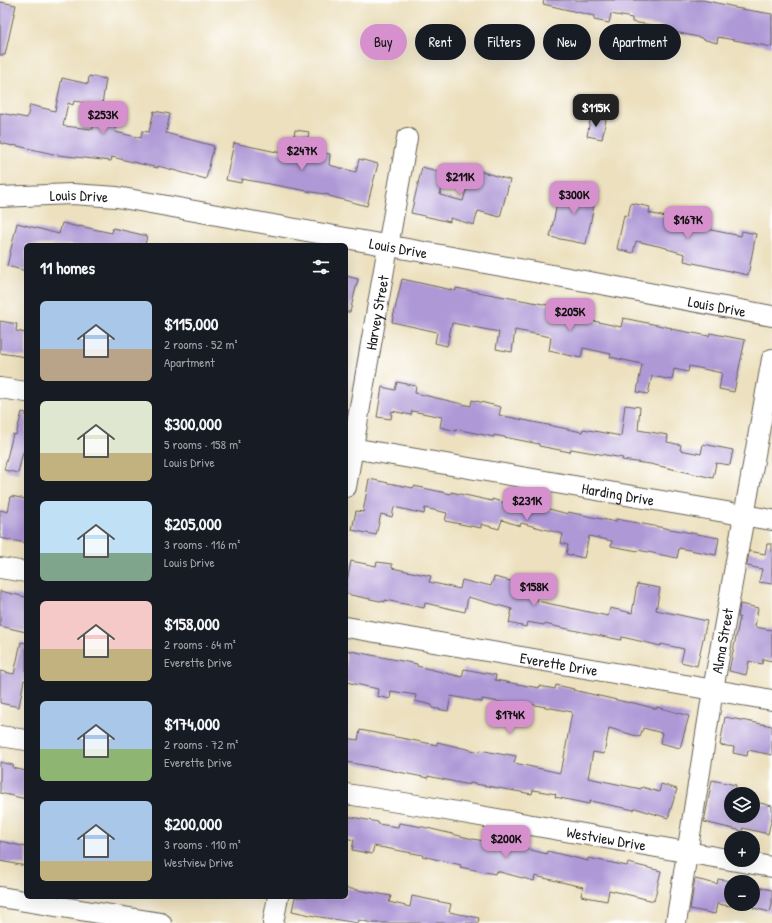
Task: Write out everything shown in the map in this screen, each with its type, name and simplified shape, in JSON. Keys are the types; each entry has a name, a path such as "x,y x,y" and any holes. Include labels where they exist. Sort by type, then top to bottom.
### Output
{"street":[{"name":"Harvey Street","path":"348,460 349,447 388,246 407,138"},
{"name":"Louis Drive","path":"0,197 72,194 117,198 574,279 772,316"},
{"name":"Alma Street","path":"676,923 714,690 772,359"},
{"path":"0,388 24,392"},
{"name":"Harding Drive","path":"349,447 772,520"},
{"path":"0,568 24,572"},
{"name":"Everette Drive","path":"348,627 772,700"},
{"path":"0,736 24,740"},
{"name":"Westview Drive","path":"348,794 772,867"},
{"path":"0,897 161,923"},
{"path":"274,923 278,899"}],"building":[{"path":"544,0 703,0 735,8 772,14 772,47 718,37 717,43 681,33 681,24 644,24 632,22 632,18 611,14 609,23 594,20 594,16 543,4"},
{"path":"0,2 16,5 5,55 0,55"},
{"path":"89,76 106,79 102,105 74,101 73,105 68,103 63,126 93,129 94,121 116,124 115,132 141,138 142,131 149,132 154,111 170,114 166,133 214,146 206,179 158,166 158,168 112,157 111,161 58,155 0,143 0,113 27,118 30,105 55,111 62,78 88,84"},
{"path":"591,116 606,120 602,139 587,136"},
{"path":"295,130 309,132 306,150 330,154 329,165 356,172 359,159 378,164 367,206 329,195 242,179 241,183 226,180 234,143 291,155"},
{"path":"422,167 445,173 440,195 463,201 472,169 510,180 500,217 478,211 474,225 450,218 450,222 411,213"},
{"path":"569,185 597,191 586,244 550,237 557,204 563,205 564,196 566,196"},
{"path":"631,203 650,207 649,213 674,219 675,214 707,222 706,229 741,236 742,231 756,234 748,275 684,261 685,254 636,241 633,253 617,249 624,215 628,216"},
{"path":"17,223 59,234 62,223 112,233 113,228 147,236 145,243 24,243 24,270 7,266"},
{"path":"348,276 358,279 350,312 348,312"},
{"path":"402,279 456,291 456,288 543,304 590,315 589,320 621,327 623,318 709,336 710,333 745,340 734,392 719,389 722,373 689,366 688,372 674,369 672,380 652,376 648,394 637,392 642,364 610,357 611,354 583,348 581,358 549,351 551,337 515,330 512,352 496,349 499,332 452,323 447,346 435,343 437,332 392,322"},
{"path":"0,321 17,324 16,331 24,333 24,357 0,353"},
{"path":"397,382 416,386 415,393 471,406 472,400 501,407 499,415 582,432 583,429 621,436 625,405 640,407 638,430 668,435 667,442 681,445 680,450 701,454 703,444 733,450 730,465 716,463 713,478 650,464 622,460 623,458 571,449 570,452 494,435 494,437 456,429 456,431 440,427 442,417 412,411 411,415 392,411 391,419 377,417 382,387 395,390"},
{"path":"22,412 24,412 24,452 18,473 4,470 13,434 16,435"},
{"path":"369,479 413,488 414,486 451,494 451,492 492,501 492,499 529,510 530,504 568,514 568,512 616,522 616,519 719,538 716,555 679,548 677,558 611,546 612,541 589,536 584,558 566,554 568,545 561,543 563,534 521,523 520,526 502,520 499,529 481,524 481,528 445,521 447,513 425,508 424,514 394,507 392,517 381,514 376,535 352,530 356,511 363,512"},
{"path":"11,496 24,499 24,543 0,538 0,510 8,512"},
{"path":"767,544 772,544 772,584 759,582 762,569 747,566 749,551 765,554"},
{"path":"351,561 376,566 377,562 392,564 392,568 431,576 429,582 460,589 462,580 491,586 494,577 539,588 537,601 608,616 610,608 632,613 637,584 660,588 656,610 707,621 697,666 681,662 684,649 661,644 661,646 622,637 621,640 544,624 527,622 526,627 509,623 512,609 468,597 465,612 425,603 424,608 348,594 348,576"},
{"path":"0,591 24,597 24,632 0,626"},
{"path":"740,604 758,608 755,627 772,630 772,661 763,659 762,664 749,661 746,675 729,671 740,617 738,617"},
{"path":"21,642 24,643 24,680 19,707 0,703 0,671 14,674"},
{"path":"348,650 417,664 417,666 462,677 464,669 496,675 495,680 539,688 539,686 555,689 556,685 657,709 657,707 689,716 680,748 660,743 662,733 643,728 640,737 609,728 604,754 593,752 588,778 641,789 642,787 659,792 661,784 677,789 668,818 635,808 634,810 590,801 589,804 555,797 556,794 533,790 532,794 470,783 469,785 428,776 428,778 348,762 348,738 358,740 360,730 437,745 437,742 480,752 480,750 516,756 514,763 560,773 572,712 530,704 529,707 482,699 482,702 451,696 448,711 432,708 432,705 415,701 416,695 391,691 390,699 377,696 378,689 348,682"},
{"path":"725,717 772,726 772,755 748,750 747,756 733,753 734,747 720,745"},
{"path":"0,762 13,765 13,768 24,771 24,799 0,793"},
{"path":"712,780 736,785 736,787 724,787 724,823 760,823 760,803 772,806 772,817 768,834 743,828 742,831 704,822"},
{"path":"348,816 378,822 378,824 398,827 399,823 423,827 547,854 547,851 588,861 588,858 627,866 628,863 661,871 654,901 609,890 607,901 581,896 583,887 535,876 534,881 496,871 495,874 460,867 461,865 422,856 423,855 374,846 372,854 352,850 354,840 348,838"},
{"path":"0,841 24,847 24,866 0,861"},
{"path":"695,879 717,884 718,879 724,880 724,905 717,904 715,914 690,909"},
{"path":"760,887 772,890 772,905 770,912 760,910"},
{"path":"348,888 391,896 389,902 410,907 412,896 451,904 449,912 479,918 478,923 372,923 359,920 358,923 292,911 295,899 348,899"}]}
